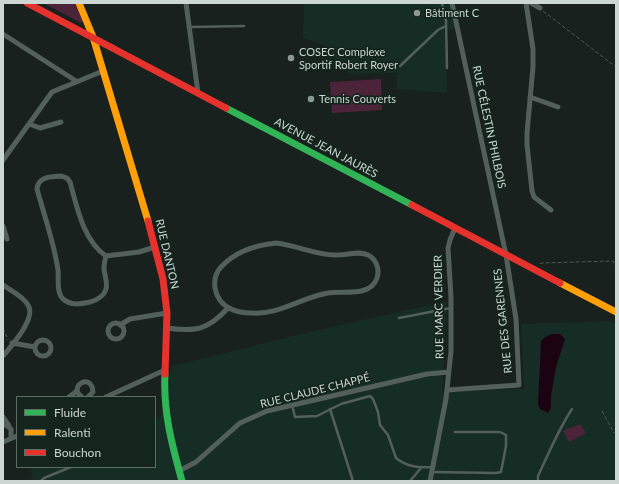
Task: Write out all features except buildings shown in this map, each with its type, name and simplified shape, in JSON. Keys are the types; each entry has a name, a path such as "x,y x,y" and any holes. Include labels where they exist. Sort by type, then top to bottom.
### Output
{"main road":[{"name":"AVENUE JEAN JAURÈS","path":"27,3 616,312"},
{"name":"RUE DANTON","path":"79,3 92,37 122,133 163,280 166,313 164,388 169,433 182,481"}],"street":[{"path":"186,3 198,93"},
{"name":"RUE CÉLESTIN PHILBOIS","path":"452,3 506,255"},
{"path":"526,3 533,49 527,145 532,191 534,197 551,210"},
{"path":"531,3 540,8"},
{"path":"3,34 76,81"},
{"path":"3,160 52,92 103,71"},
{"path":"530,97 558,107"},
{"path":"29,124 40,128 61,122"},
{"path":"106,256 104,268 107,284 103,295 98,299 82,304 75,304 64,300 59,292 56,260 37,189 39,182 46,178 61,176 67,178 70,182 78,211 88,233 96,246 106,256 126,255 155,247"},
{"path":"3,226 7,239"},
{"name":"RUE MARC VERDIER","path":"430,481 447,390 451,352 451,308 448,248 455,228"},
{"path":"276,243 330,255 362,253 367,254 374,260 378,269 375,282 369,288 364,290 321,294 284,309 264,313 237,311 228,308 216,292 214,285 217,273 230,259 247,250 259,246 276,243"},
{"name":"RUE DES GARENNES","path":"447,390 519,385 516,319 506,255"},
{"path":"3,286 25,300 30,309 30,317 28,321 3,356"},
{"path":"166,328 186,330 200,329 213,322 228,308"},
{"path":"120,324 130,319 166,313"},
{"path":"11,345 36,347"},
{"path":"108,396 165,370"},
{"name":"RUE CLAUDE CHAPPÉ","path":"179,471 196,462 240,423 267,411 428,374 449,372"},
{"path":"70,396 77,391 80,384 84,382 89,383 92,387 93,392 89,396"},
{"path":"77,391 80,396"},
{"path":"3,416 14,436 3,442"},
{"path":"3,425 16,430"}],"lane":[{"path":"442,3 446,26 447,68"},
{"path":"189,27 244,26"},
{"path":"400,66 438,30 446,26"},
{"path":"399,318 451,308"},
{"path":"292,406 296,417 317,416 341,404 370,396 373,399 378,412 380,425 388,435 396,458 408,465 433,469 496,473 501,472 506,446 506,435 500,432 455,432"},
{"path":"330,409 353,481"},
{"path":"538,481 538,476 572,409"},
{"path":"41,481 44,478 69,468"},
{"path":"410,481 421,468"}],"path":[{"path":"540,8 616,67"},
{"path":"535,270 541,263 613,261 616,267"},
{"path":"3,328 11,345"},
{"path":"602,411 614,433"}],"shaded area":[{"path":"43,3 76,3 83,21 81,23"},
{"path":"304,3 449,3 455,28 446,31 447,93 397,89 397,73 349,74 322,44 303,38"},
{"path":"381,79 382,110 332,113 330,82"},
{"path":"447,301 442,392 524,389 521,324 611,321 616,324 616,481 29,481 33,477 30,468 156,468 156,418 160,417 172,366 310,332"},
{"path":"552,334 560,334 565,339 556,367 551,396 551,408 548,413 540,409 538,405 541,341 545,337"},
{"path":"580,424 586,433 569,442 563,431"}],"traffic: fast":[{"path":"226,108 412,205"},
{"path":"165,374 165,402 167,415 182,481"}],"traffic: slow":[{"path":"79,3 93,37 148,221"},
{"path":"560,283 616,312"}],"traffic: jam":[{"path":"27,3 226,108"},
{"path":"412,205 560,283"},
{"path":"148,221 163,279 167,313 165,374"}],"place":[{"name":"Bâtiment C","path":"417,13"},
{"name":"COSEC Complexe Sportif Robert Royer","path":"291,58"},
{"name":"Tennis Couverts","path":"311,99"}]}
